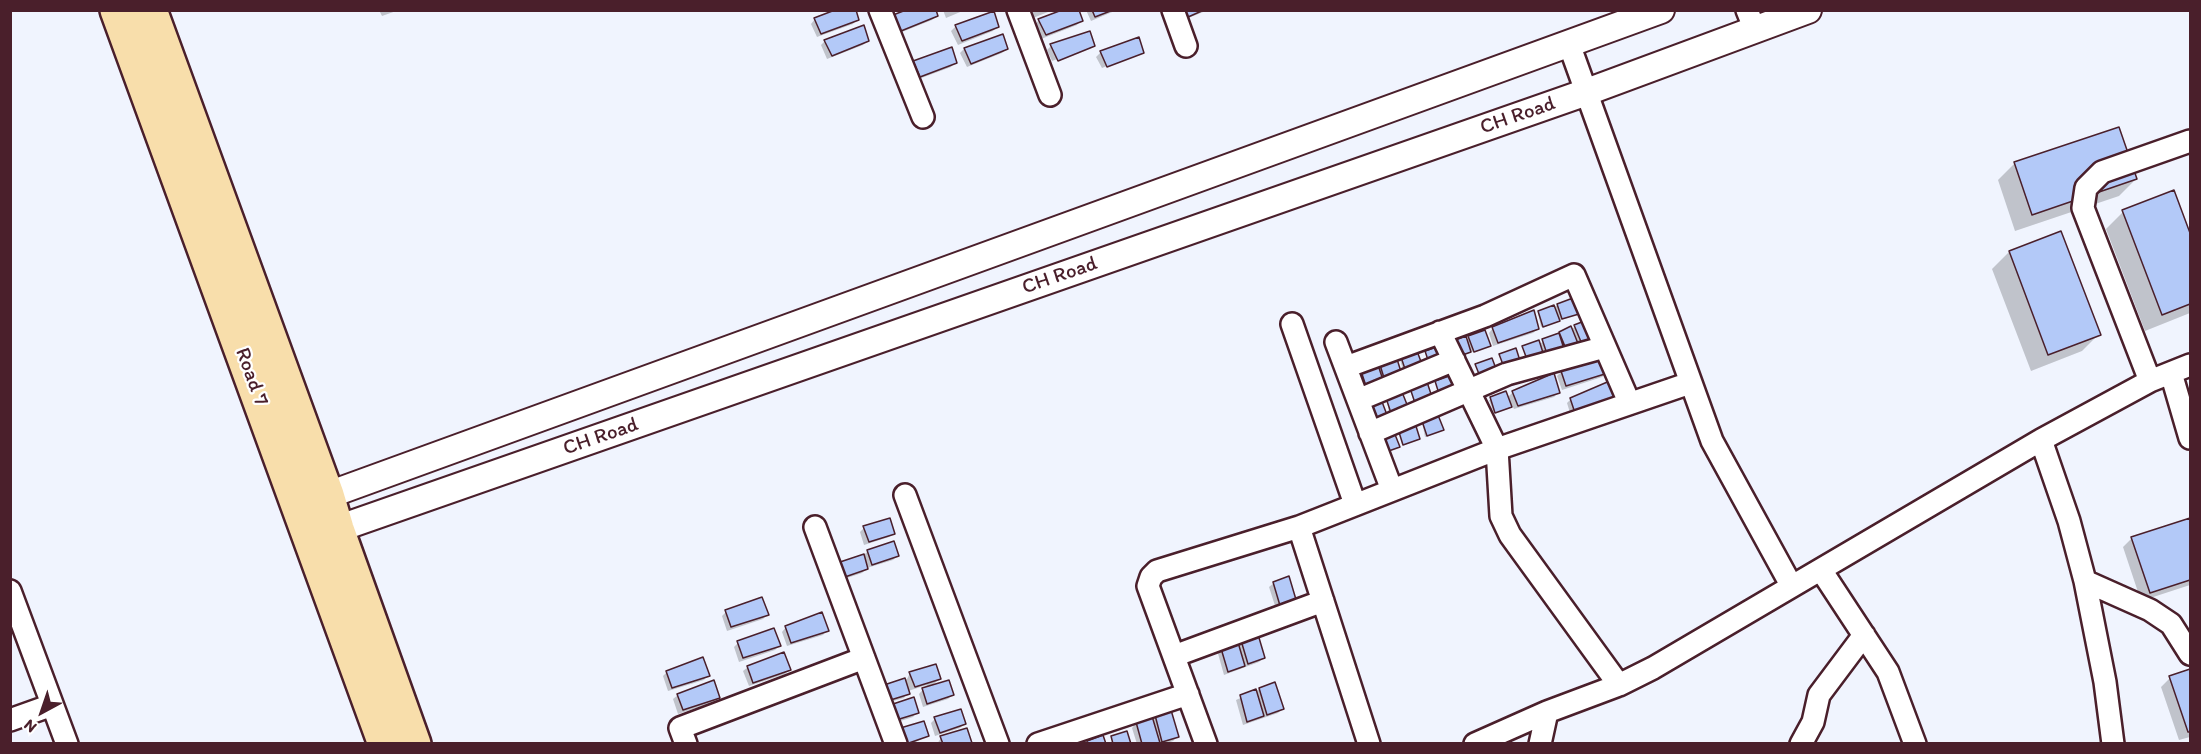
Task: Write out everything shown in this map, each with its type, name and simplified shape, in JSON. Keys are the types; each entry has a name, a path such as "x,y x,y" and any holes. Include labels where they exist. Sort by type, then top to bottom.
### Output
{"main road":[{"name":"Road 7","path":"117,10 312,501"},
{"name":"Road 7","path":"150,10 323,534 385,744"},
{"name":"Road 7","path":"323,534 414,744"}],"street":[{"path":"880,10 923,117"},
{"path":"1018,10 1050,95"},
{"path":"1173,10 1186,46"},
{"name":"CH Road","path":"312,501 1661,10"},
{"name":"CH Road","path":"323,534 1584,93 1751,20 1808,10"},
{"path":"1569,44 1584,93 1712,441 1791,585"},
{"path":"2151,381 2083,208 2086,188 2102,172 2190,141"},
{"path":"1346,367 1507,306 1574,275 1629,402"},
{"path":"1292,324 1355,504"},
{"path":"1440,332 1497,449 1501,516 1510,535 1619,685"},
{"path":"1336,342 1392,490"},
{"path":"1370,433 1507,374 1605,347"},
{"path":"1358,400 1454,360"},
{"path":"1475,744 1547,712 1619,685 1720,630 1791,585 1821,570 2041,441 2151,381 2181,369 2190,438"},
{"path":"1206,744 1148,586 1156,571 1299,527 1497,449 1690,383"},
{"path":"2041,441 2069,522 2085,581 2105,682 2113,744"},
{"path":"905,495 998,744"},
{"path":"815,527 896,744"},
{"path":"1299,527 1369,744"},
{"path":"1821,570 1888,672 1915,744"},
{"path":"2085,581 2150,610 2171,624 2189,646"},
{"path":"10,591 67,744"},
{"path":"1174,656 1323,601"},
{"path":"1801,744 1813,722 1819,695 1864,635"},
{"path":"686,744 680,729 864,658"},
{"path":"1038,744 1188,694"},
{"path":"10,720 52,705"},
{"path":"1540,744 1547,712"}],"building":[{"path":"835,10 856,10 859,20 821,34 814,18"},
{"path":"906,10 936,10 938,16 901,31 893,15"},
{"path":"1062,10 1079,10 1083,21 1046,35 1038,19"},
{"path":"1092,10 1113,10 1095,17"},
{"path":"1174,10 1204,10 1179,21"},
{"path":"994,11 999,27 962,41 955,25"},
{"path":"864,25 869,41 832,56 824,40"},
{"path":"1090,31 1095,46 1058,61 1050,44"},
{"path":"1003,34 1008,49 971,64 964,48"},
{"path":"1139,37 1144,53 1107,67 1100,51"},
{"path":"952,47 957,63 920,77 913,61"},
{"path":"2119,127 2137,179 2032,215 2014,162"},
{"path":"2174,190 2190,233 2190,304 2162,315 2122,210"},
{"path":"2061,231 2101,335 2048,355 2009,251"},
{"path":"1573,298 1579,314 1562,319 1557,304"},
{"path":"1554,305 1560,321 1543,327 1538,311"},
{"path":"1534,310 1539,329 1498,343 1492,327"},
{"path":"1587,320 1597,345 1584,349 1574,325"},
{"path":"1571,326 1581,351 1569,356 1559,332"},
{"path":"1485,330 1491,346 1474,352 1468,336"},
{"path":"1559,333 1564,349 1547,354 1542,339"},
{"path":"1466,336 1471,352 1454,358 1449,342"},
{"path":"1539,340 1544,356 1528,362 1522,346"},
{"path":"1442,345 1447,361 1430,366 1425,351"},
{"path":"1516,348 1521,364 1505,370 1499,354"},
{"path":"1417,351 1423,367 1406,372 1401,357"},
{"path":"1602,353 1608,373 1566,386 1561,371"},
{"path":"1492,358 1498,374 1481,379 1475,364"},
{"path":"1397,359 1402,375 1385,381 1380,365"},
{"path":"1378,365 1383,380 1366,386 1361,371"},
{"path":"1554,373 1560,393 1518,406 1512,391"},
{"path":"1452,375 1457,391 1440,397 1435,381"},
{"path":"1612,380 1617,400 1575,413 1570,398"},
{"path":"1427,382 1432,397 1415,403 1410,388"},
{"path":"1506,391 1512,407 1495,413 1490,397"},
{"path":"1402,392 1408,407 1391,413 1386,398"},
{"path":"1381,399 1387,415 1370,420 1364,405"},
{"path":"1438,415 1444,430 1427,436 1422,421"},
{"path":"1415,423 1420,439 1403,445 1398,429"},
{"path":"1394,432 1400,447 1383,453 1378,437"},
{"path":"890,518 895,534 869,542 863,526"},
{"path":"2190,518 2190,580 2150,593 2131,537"},
{"path":"894,541 899,556 872,565 867,550"},
{"path":"864,554 868,569 842,578 837,563"},
{"path":"1289,576 1297,603 1281,609 1273,582"},
{"path":"762,597 769,615 731,627 725,610"},
{"path":"822,612 829,631 791,643 785,626"},
{"path":"774,628 781,646 743,658 737,641"},
{"path":"1257,631 1265,658 1248,664 1240,637"},
{"path":"1237,639 1245,666 1228,672 1220,645"},
{"path":"784,652 791,670 753,683 747,666"},
{"path":"703,657 710,676 672,688 666,671"},
{"path":"936,664 941,679 915,687 909,672"},
{"path":"2190,669 2190,732 2188,732 2169,676"},
{"path":"905,678 910,694 884,702 878,687"},
{"path":"714,680 720,698 683,710 677,694"},
{"path":"949,680 954,695 927,704 922,688"},
{"path":"1275,682 1284,709 1267,715 1259,688"},
{"path":"1256,689 1264,716 1247,722 1240,695"},
{"path":"914,697 919,713 893,721 887,706"},
{"path":"961,709 966,724 940,733 934,717"},
{"path":"1171,710 1179,737 1162,742 1155,715"},
{"path":"1152,716 1160,743 1142,744 1136,722"},
{"path":"924,721 929,736 906,744 897,729"},
{"path":"967,728 972,743 943,744 940,736"},
{"path":"1127,731 1131,744 1113,744 1111,736"},
{"path":"1103,735 1106,744 1088,744 1087,741"}]}
